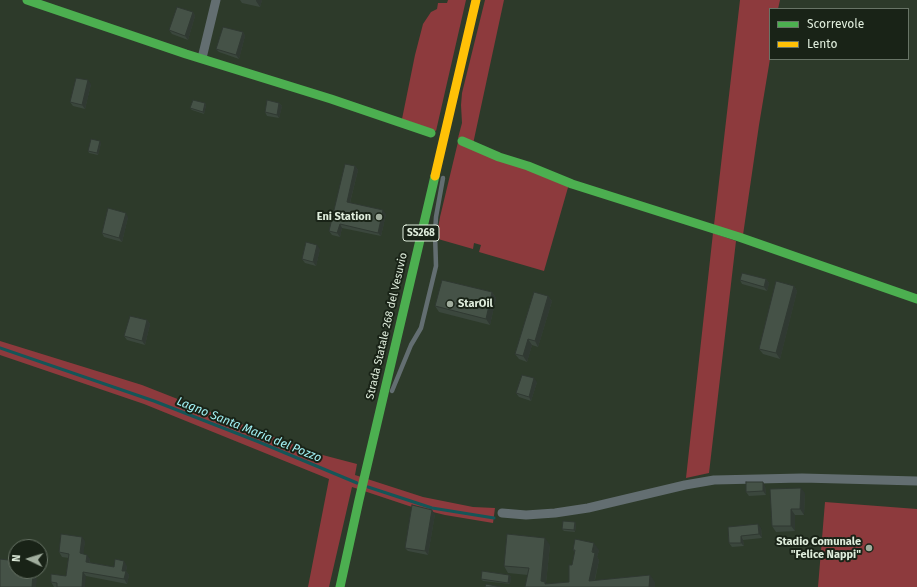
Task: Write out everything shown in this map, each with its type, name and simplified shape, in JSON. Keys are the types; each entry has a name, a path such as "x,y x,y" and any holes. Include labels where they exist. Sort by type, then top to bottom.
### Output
{"main road":[{"path":"27,0 431,133"},
{"name":"Strada Statale 268 del Vesuvio","path":"340,587 476,0"},
{"path":"462,141 499,157 528,166 572,184 739,237 917,299"}],"street":[{"path":"202,58 216,0"},
{"path":"502,513 526,515 555,513 588,508 685,485 714,480 802,478 917,481"}],"lane":[{"path":"447,122 447,152"},
{"path":"377,423 399,376 411,345 421,328 436,266 436,217 443,174"}],"shaded area":[{"path":"448,0 466,0 436,131 402,119 423,24 431,12 437,9 438,3 447,3"},
{"path":"485,0 504,0 473,144 458,138 462,123 462,93"},
{"path":"740,0 780,0 778,8 769,8 770,60 743,235 714,225"},
{"path":"458,142 569,184 544,271 479,252 481,245 474,243 473,249 438,239 440,217"},
{"path":"713,233 736,241 709,473 686,478"},
{"path":"0,341 142,385 315,453 357,464 355,475 423,497 473,507 495,508 493,523 445,515 409,506 352,487 329,587 308,587 329,479 144,404 0,355"},
{"name":"Stadio Comunale \"Felice Nappi\"","path":"825,502 917,509 917,587 818,587"}],"building":[{"path":"177,7 193,12 185,36 169,30"},
{"path":"223,27 243,32 236,55 216,49"},
{"path":"76,78 88,80 82,105 70,102"},
{"path":"193,100 205,103 203,112 190,108"},
{"path":"267,100 279,103 277,115 265,112"},
{"path":"91,139 100,141 97,153 88,151"},
{"path":"345,164 355,166 347,202 383,210 378,233 340,224 337,233 329,231"},
{"path":"108,208 126,213 119,238 102,233"},
{"path":"306,242 317,245 313,262 302,259"},
{"path":"742,273 766,279 764,287 740,280"},
{"path":"442,280 492,292 486,319 435,306"},
{"path":"776,281 794,286 776,353 759,349"},
{"path":"534,292 548,296 535,341 528,339 523,356 515,354"},
{"path":"130,316 147,320 142,341 124,336"},
{"path":"522,375 534,378 529,397 516,393"},
{"path":"746,482 763,482 763,491 746,492"},
{"path":"801,488 800,509 791,509 791,526 772,526 770,489"},
{"path":"412,505 432,510 425,551 405,548"},
{"path":"563,521 575,522 574,530 562,529"},
{"path":"758,524 759,534 741,536 741,543 729,543 728,527"},
{"path":"61,534 82,537 80,553 87,555 86,562 114,567 115,559 124,561 122,571 126,571 124,579 83,572 82,587 57,587 57,583 51,582 51,574 66,576 69,554 59,552"},
{"path":"507,534 545,538 541,581 545,582 545,584 569,582 569,565 572,565 575,550 573,550 575,539 594,543 592,552 595,553 589,581 650,575 649,587 525,587 529,568 504,566"},
{"path":"0,559 8,560 8,579 33,579 32,587 0,587"},
{"path":"482,571 509,575 508,583 481,579"},
{"path":"486,584 501,587 485,587"}],"waterway":[{"name":"Lagno Santa Maria del Pozzo","path":"0,348 154,401 259,442 357,483"},
{"name":"Lagno Santa Maria del Pozzo","path":"368,487 432,508 494,518"}],"traffic: fast":[{"path":"27,0 186,54 331,99 431,133"},
{"path":"462,141 499,157 528,166 572,184 739,237 917,299"},
{"path":"340,587 435,176"}],"traffic: slow":[{"path":"435,176 476,0"}],"place":[{"name":"Eni Station","path":"379,217"},
{"name":"StarOil","path":"450,304"},
{"name":"Stadio Comunale \"Felice Nappi\"","path":"869,548"}]}
